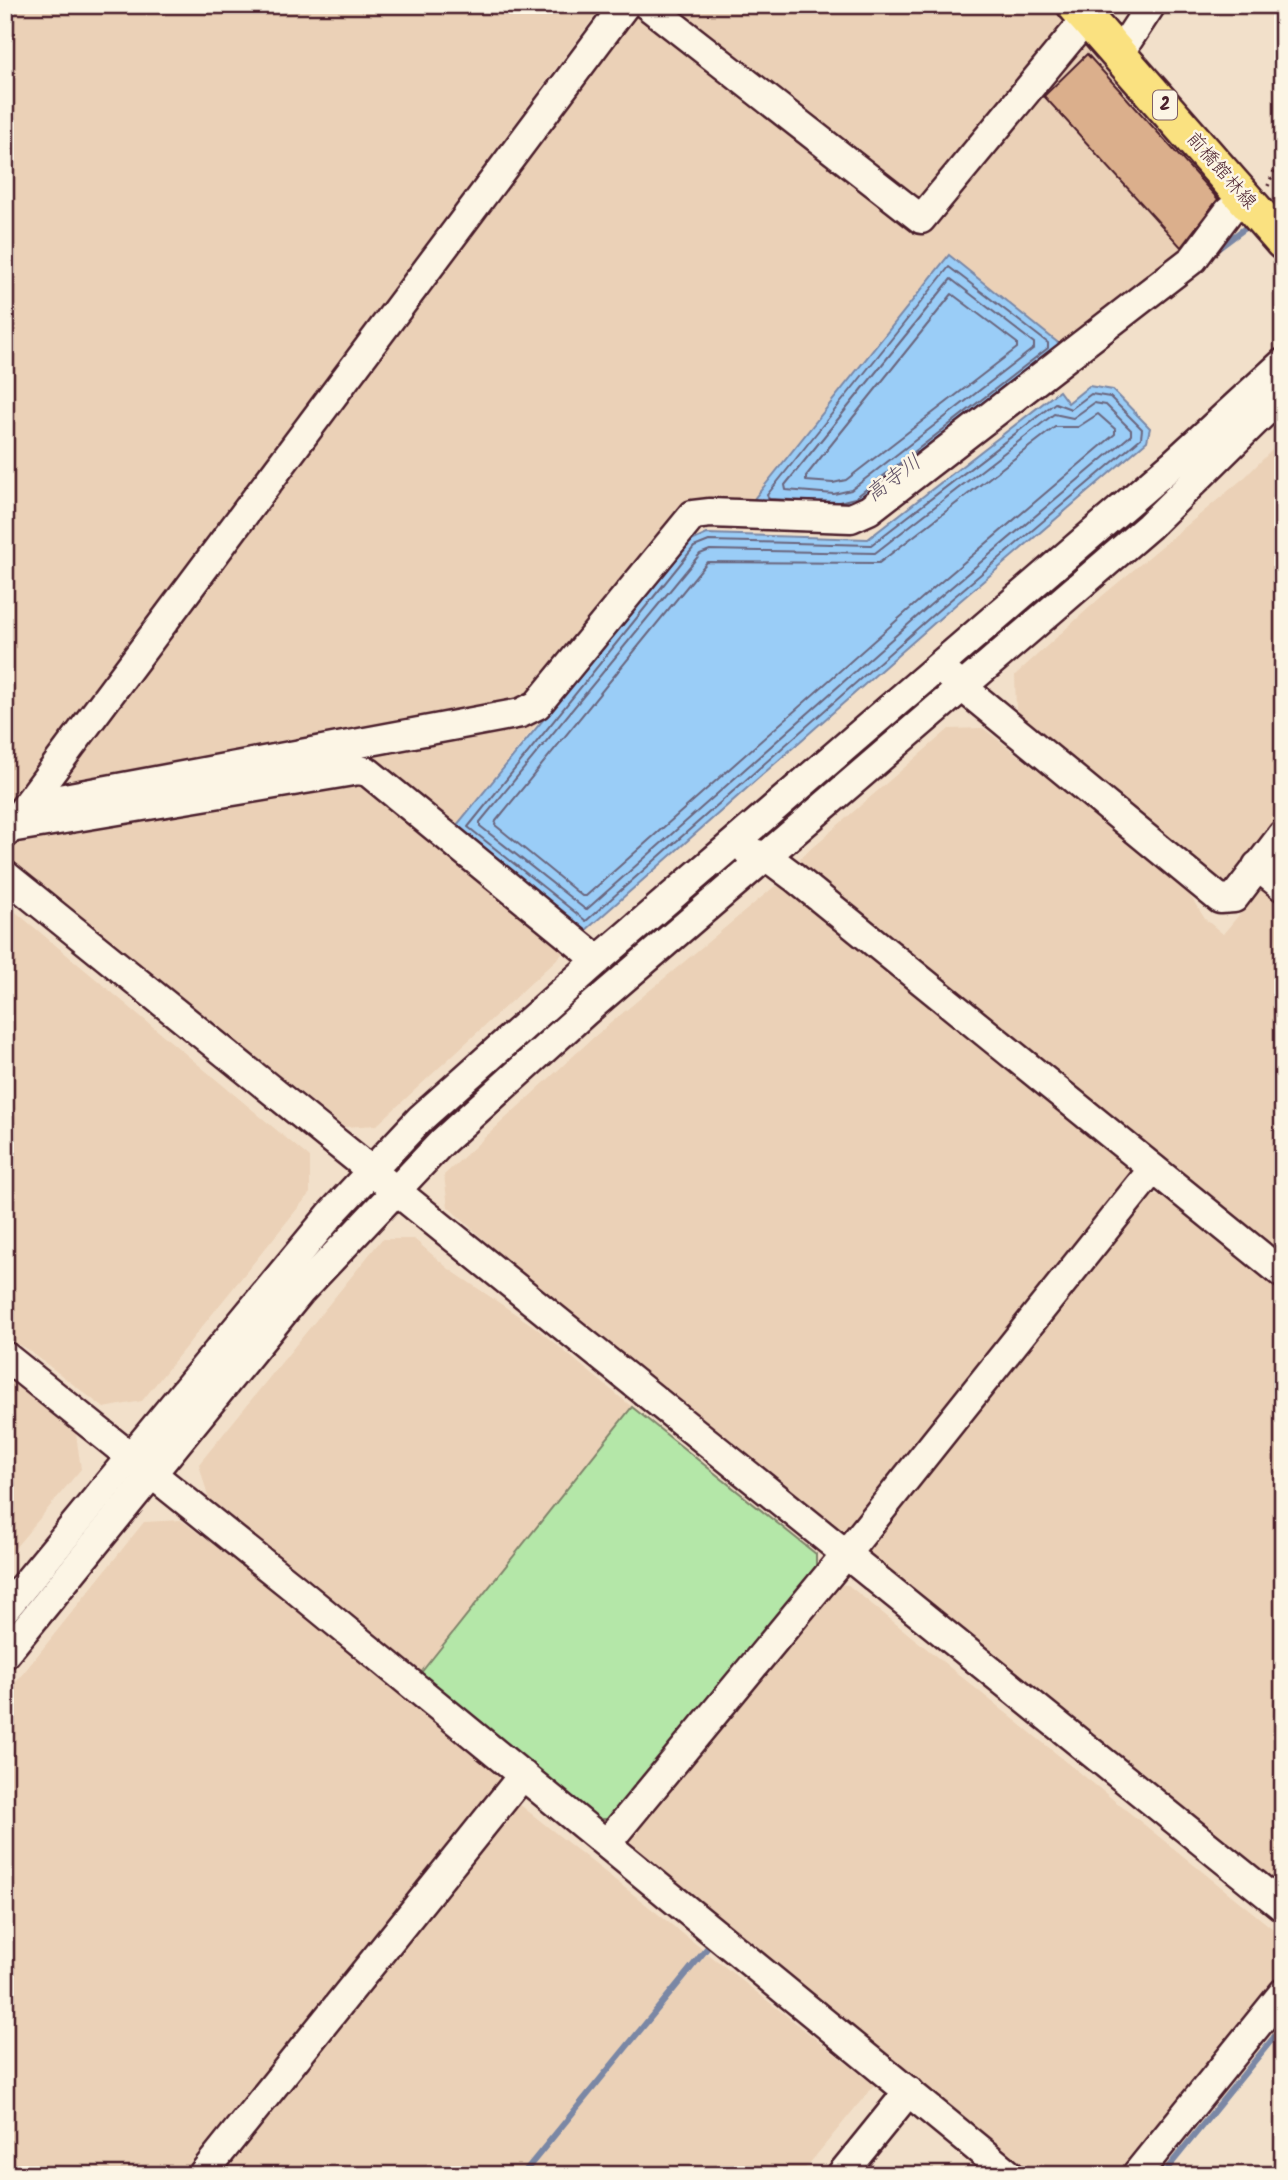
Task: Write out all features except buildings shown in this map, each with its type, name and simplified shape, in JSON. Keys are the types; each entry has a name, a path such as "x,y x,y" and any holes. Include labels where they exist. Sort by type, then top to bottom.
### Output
{"main road":[{"name":"前橋館林線","path":"1081,12 1119,52 1244,208 1283,242"}],"street":[{"path":"8,831 625,5"},
{"path":"647,5 921,219 1081,12"},
{"path":"1119,52 1151,5"},
{"path":"27,805 521,713 537,705 693,515 710,513 850,518 869,510 1193,260 1244,208"},
{"path":"5,1654 141,1466 370,1169 420,1119 598,960 940,668 1174,463 1283,363"},
{"path":"5,1609 442,1142 575,1021 1149,526 1283,394"},
{"path":"940,668 1220,899 1234,898 1283,834"},
{"path":"8,831 359,770 368,772 598,960"},
{"path":"766,856 771,817 780,803"},
{"path":"717,859 746,852 766,856 1283,1274"},
{"path":"1257,866 1283,887"},
{"path":"5,876 1283,1907"},
{"path":"607,1843 845,1555 1153,1169"},
{"path":"5,1356 607,1843 1010,2175"},
{"path":"202,2175 523,1775"},
{"path":"1136,2175 1283,1993"},
{"path":"841,2175 909,2091"}],"path":[{"path":"1244,208 1266,190 1283,148"}],"shaded area":[{"path":"5,5 603,5 15,798 5,799"},
{"path":"668,5 1054,5 1072,26 939,198 910,198"},
{"path":"631,12 644,12 924,235 1082,39 1226,203 1179,264 1062,346 749,504 687,505 528,716 537,724 453,829 585,933 377,1125 344,1127 12,864 11,845 53,837 78,788 66,773"},
{"path":"1283,439 1283,815 1230,881 1219,881 1016,711 1015,675 1101,597 1245,477"},
{"path":"983,728 1182,883 1205,919 1223,934 1265,884 1283,898 1283,1260 804,871 800,858 949,729"},
{"path":"775,886 795,890 1134,1166 1133,1183 850,1533 835,1534 553,1303 448,1207 444,1175 594,1037"},
{"path":"5,903 310,1158 310,1193 142,1401 104,1408 27,1349 5,1337"},
{"path":"1152,1195 1167,1195 1283,1290 1283,1891 867,1556 866,1545"},
{"path":"382,1239 414,1239 449,1269 535,1327 632,1407 420,1674 208,1497 199,1464"},
{"path":"5,1374 76,1434 81,1469 5,1560"},
{"path":"181,1520 335,1637 498,1773 498,1787 181,2175 5,2175 5,1696 144,1522"},
{"path":"833,1584 848,1585 1283,1937 1283,1973 1119,2175 1034,2175 632,1847 630,1835"},
{"path":"519,1804 874,2085 800,2175 217,2175"}],"green space":[{"path":"632,1407 816,1554 816,1568 609,1819 599,1819 420,1674"}],"water":[{"path":"949,255 1062,346 858,505 750,504"},
{"path":"1089,386 1113,390 1150,428 1147,441 940,618 585,931 456,826 689,542 707,534 868,539 1059,391 1068,403"}],"waterway":[{"name":"高寺川","path":"1216,250 1252,223"},
{"path":"522,2175 708,1947"},
{"path":"1162,2175 1283,2026"}]}
